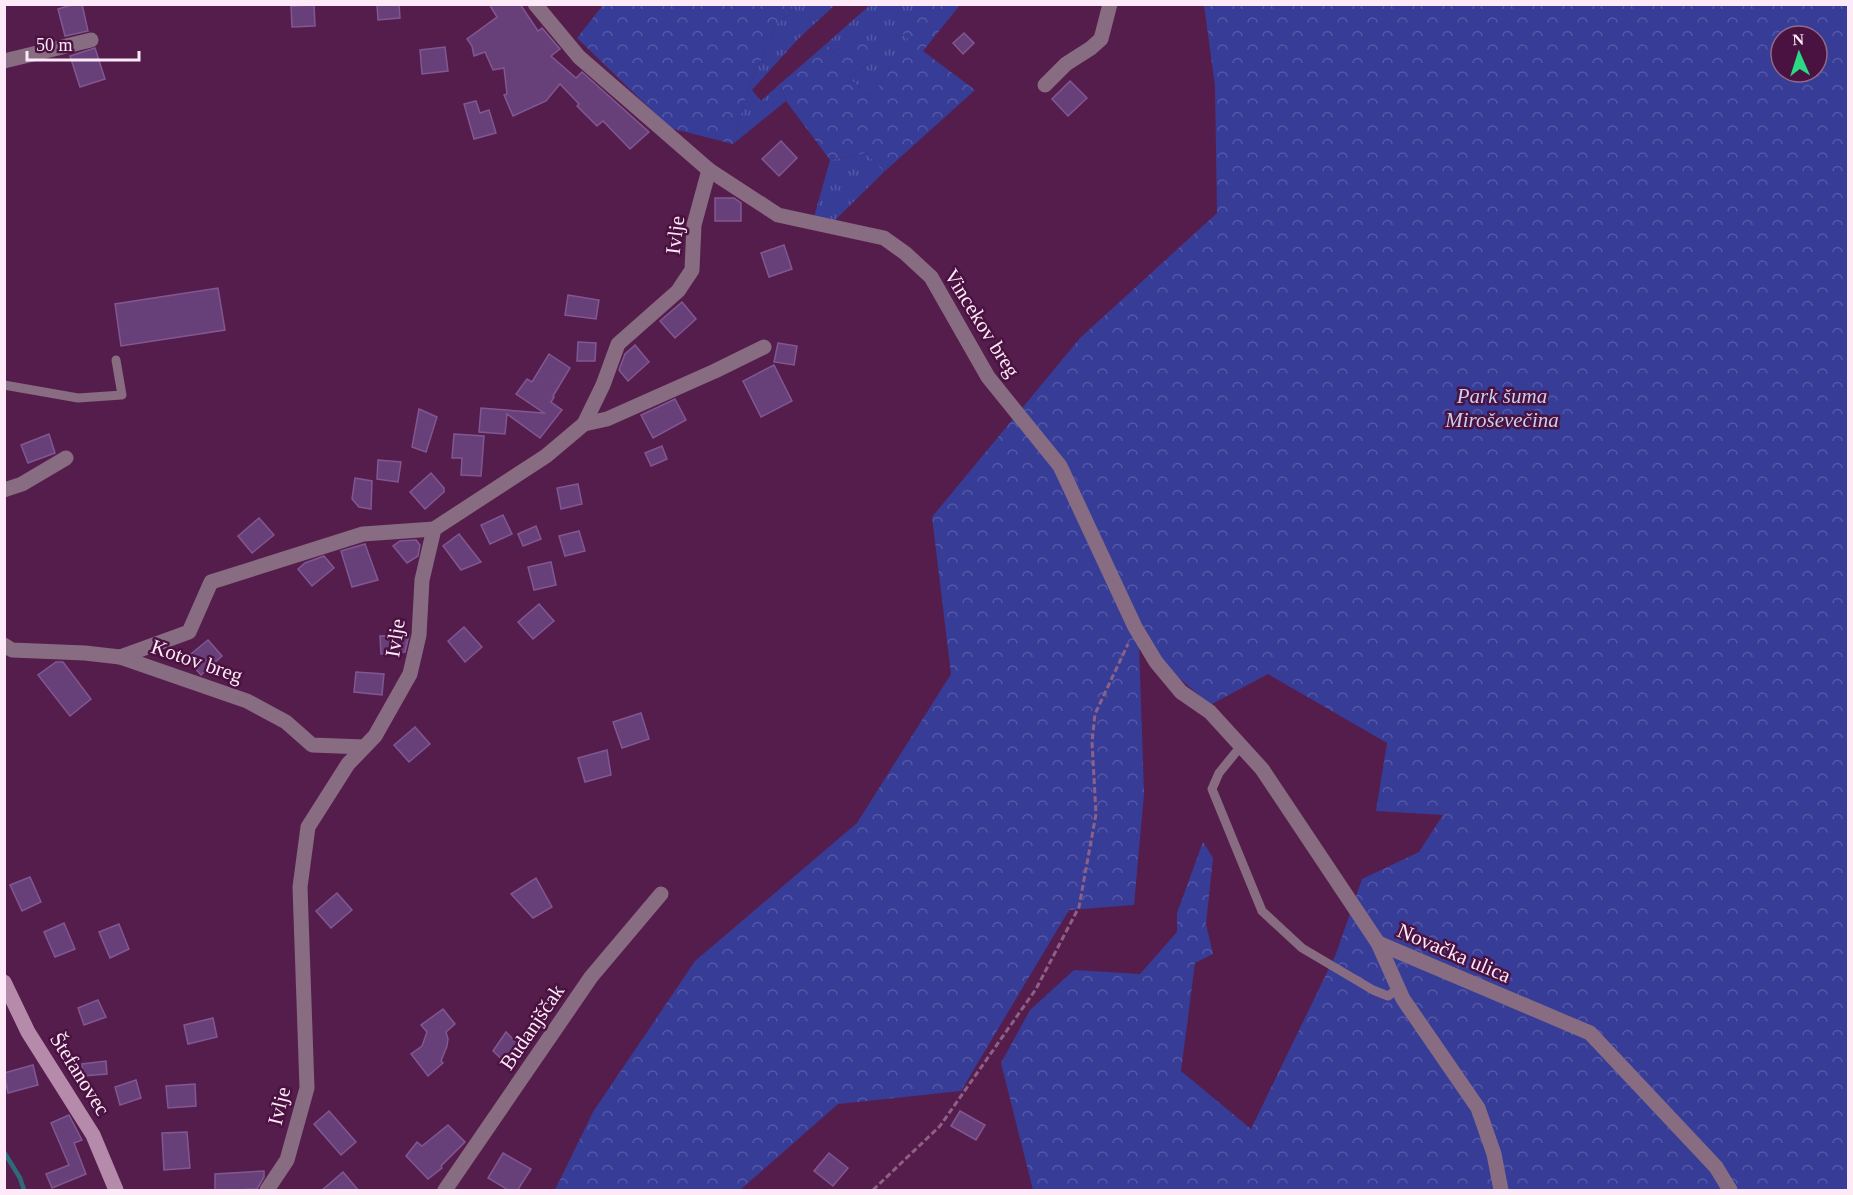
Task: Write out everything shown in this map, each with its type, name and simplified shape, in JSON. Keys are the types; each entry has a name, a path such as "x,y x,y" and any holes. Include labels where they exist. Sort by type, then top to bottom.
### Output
{"street":[{"name":"Vincekov breg","path":"535,4 579,57 710,170 778,215 884,238 905,253 931,277 988,377 1060,466 1135,627"},
{"path":"1045,85 1066,64 1101,39 1110,4"},
{"path":"4,60 91,40"},
{"name":"Ivlje","path":"267,1191 287,1160 307,1088 300,887 308,827 348,764 375,736 410,674 420,635 422,580 434,530 546,456 584,424 603,385 618,344 678,291 692,270 694,225 710,170"},
{"path":"584,424 607,419 764,347"},
{"path":"4,490 22,484 66,458"},
{"path":"120,657 189,632 211,582 363,534 434,530"},
{"name":"Novačka ulica","path":"1135,627 1156,662 1181,692 1210,712 1262,768 1378,943 1590,1033 1716,1167 1730,1191"},
{"name":"Kotov breg","path":"4,645 12,650 120,657 248,701 286,722 312,746 364,747"},
{"name":"Budanjščak","path":"445,1191 591,977 662,894"},
{"path":"1378,943 1403,999 1478,1108 1494,1154 1501,1191"},
{"name":"Štefanovec","path":"4,982 28,1032 93,1135 116,1191"}],"lane":[{"path":"4,385 78,398 122,394 116,360"},
{"path":"1241,746 1219,772 1212,789 1262,911 1302,948 1373,990 1388,996 1398,988"}],"path":[{"path":"873,1191 940,1126 1036,989 1079,907 1096,814 1092,742 1095,714 1124,656 1135,627"}],"green space":[{"path":"790,4 795,12 778,22 748,89 733,144 670,128 577,38 603,5"},
{"path":"929,4 960,5 923,51 975,90 884,172 866,153 830,160 786,101 781,83 826,44 841,59 851,43 868,43 886,50 849,78 868,95 881,84 908,39 902,33"},
{"path":"790,5 835,5 798,39 752,90 761,101 781,83 786,101 733,144 748,89 778,22 795,12"},
{"path":"870,5 929,5 902,33 909,39 881,84 868,95 849,78 886,50 841,59 826,44"},
{"name":"Park šuma Miroševečina","path":"1204,5 1848,5 1848,1190 1033,1190 1001,1063 1030,1010 1074,970 1140,974 1177,932 1177,913 1203,842 1213,858 1206,924 1213,954 1195,963 1181,1071 1251,1129 1336,954 1362,879 1419,852 1443,815 1376,811 1387,743 1268,674 1210,705 1139,643 1144,794 1134,905 1069,910 961,1091 838,1104 740,1190 555,1190 593,1112 695,961 857,823 951,674 932,517 1080,338 1217,213 1215,86"},
{"path":"866,153 884,172 834,221 814,217 830,160"}],"building":[{"path":"82,4 88,31 65,36 58,9"},
{"path":"377,4 399,4 400,18 378,20"},
{"path":"489,4 520,4 538,31 542,28 560,49 551,56 576,78 582,72 649,132 630,149 603,121 597,126 560,84 546,101 513,116 504,95 507,94 504,68 493,70 485,52 474,56 472,46 467,39 497,17"},
{"path":"314,5 315,26 292,27 291,6"},
{"path":"964,33 974,43 963,54 953,43"},
{"path":"445,47 448,71 422,74 420,50"},
{"path":"95,48 105,79 80,87 70,56"},
{"path":"1070,81 1087,98 1068,116 1052,99"},
{"path":"476,101 480,113 489,110 496,133 474,139 464,104"},
{"path":"781,141 797,158 779,176 762,159"},
{"path":"715,198 734,198 741,203 741,221 715,221"},
{"path":"784,245 792,269 769,277 761,253"},
{"path":"218,288 225,330 121,346 115,304"},
{"path":"568,295 599,300 596,319 565,315"},
{"path":"682,302 696,319 675,338 660,321"},
{"path":"578,342 596,343 595,361 577,361"},
{"path":"778,343 797,346 794,365 774,362"},
{"path":"635,345 649,362 628,381 619,370 625,354"},
{"path":"549,354 570,368 551,402 562,410 540,438 507,414 505,434 479,432 481,408 544,413 516,394 527,379 532,382"},
{"path":"774,365 792,401 761,417 743,381"},
{"path":"675,399 686,420 653,438 641,415"},
{"path":"419,409 437,417 426,452 412,447"},
{"path":"49,434 55,453 28,463 21,445"},
{"path":"454,434 484,436 481,476 461,475 462,458 452,458"},
{"path":"662,446 667,459 651,466 645,453"},
{"path":"378,460 401,462 398,482 377,479"},
{"path":"431,473 444,488 444,492 425,509 410,492"},
{"path":"355,478 372,481 371,509 359,507 352,499"},
{"path":"578,484 582,504 561,509 557,488"},
{"path":"503,515 512,534 490,544 481,525"},
{"path":"259,518 274,535 252,553 238,536"},
{"path":"536,526 541,539 523,546 518,534"},
{"path":"579,531 585,551 565,556 559,536"},
{"path":"459,534 481,562 461,570 443,546"},
{"path":"416,540 420,545 418,556 407,563 393,546 400,541"},
{"path":"365,544 378,580 352,587 341,551"},
{"path":"324,556 334,568 312,586 298,569 305,563"},
{"path":"551,562 556,585 534,590 528,567"},
{"path":"539,604 554,621 533,639 518,622"},
{"path":"464,627 482,647 465,662 448,641"},
{"path":"409,635 405,652 381,654 380,636"},
{"path":"208,640 222,656 201,675 186,658"},
{"path":"56,662 63,662 91,699 70,716 38,675"},
{"path":"356,672 384,674 382,695 354,692"},
{"path":"641,713 649,739 622,748 613,722"},
{"path":"415,727 430,744 409,762 394,745"},
{"path":"607,750 611,775 585,782 578,758"},
{"path":"30,877 41,902 22,911 10,885"},
{"path":"536,878 552,907 533,918 511,894"},
{"path":"337,893 352,910 331,928 316,911"},
{"path":"64,923 75,949 55,957 44,932"},
{"path":"119,924 129,949 110,958 99,932"},
{"path":"98,1000 106,1017 84,1025 78,1008"},
{"path":"443,1009 455,1024 446,1032 448,1039 441,1061 443,1063 428,1076 411,1054 422,1046 427,1032 421,1025"},
{"path":"213,1018 217,1037 188,1044 184,1025"},
{"path":"506,1032 525,1051 512,1069 493,1051"},
{"path":"106,1061 107,1074 83,1076 82,1064"},
{"path":"33,1065 38,1085 8,1093 4,1073"},
{"path":"136,1080 141,1098 120,1105 115,1087"},
{"path":"195,1084 196,1106 168,1108 166,1086"},
{"path":"329,1111 356,1142 341,1155 314,1124"},
{"path":"960,1111 985,1125 976,1140 951,1126"},
{"path":"69,1115 82,1140 74,1143 86,1174 52,1188 46,1174 69,1165 51,1123"},
{"path":"448,1125 465,1142 441,1166 442,1168 428,1179 406,1156 417,1142 422,1146"},
{"path":"187,1132 190,1168 164,1170 162,1133"},
{"path":"503,1153 531,1169 517,1191 510,1191 488,1178"},
{"path":"829,1153 848,1168 833,1186 814,1171"},
{"path":"264,1171 264,1177 257,1189 215,1191 215,1174"},
{"path":"343,1172 359,1191 321,1191"}],"waterway":[{"name":"Štefanovec","path":"4,1152 20,1178 24,1190"}]}
